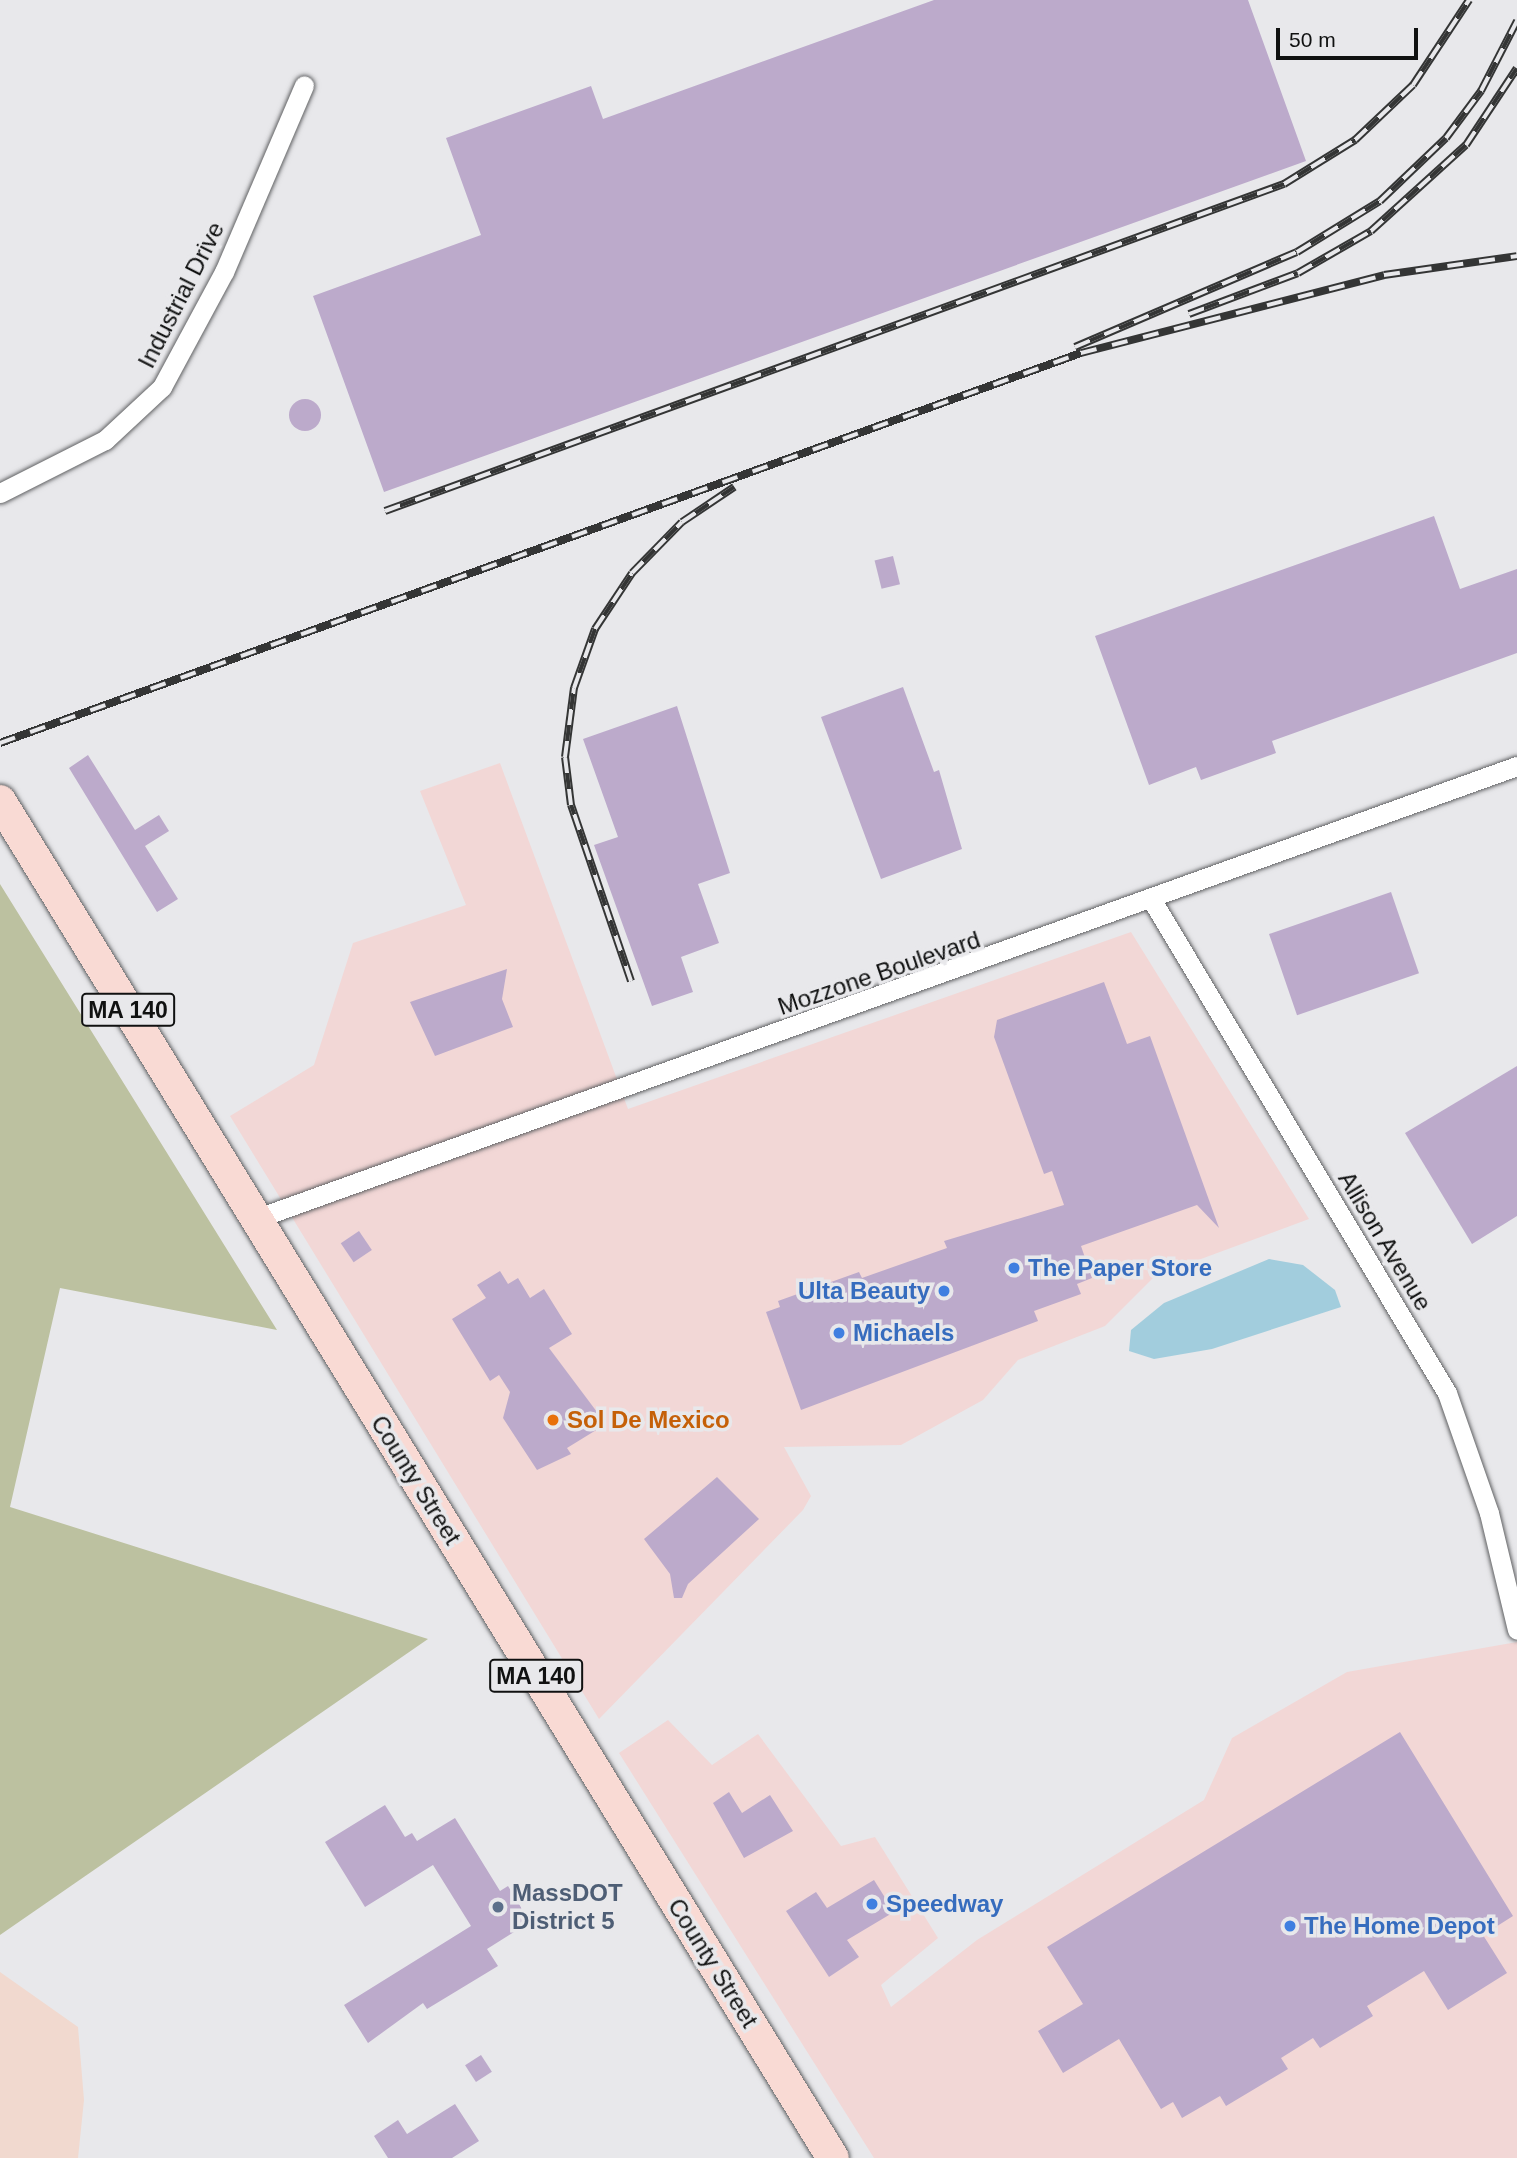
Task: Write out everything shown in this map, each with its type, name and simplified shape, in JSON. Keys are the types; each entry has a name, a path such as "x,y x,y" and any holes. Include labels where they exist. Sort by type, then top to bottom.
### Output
{"main road":[{"name":"County Street","path":"0,801 833,2158"}],"street":[{"name":"Industrial Drive","path":"0,493 105,440 162,387 224,272 304,85"},
{"name":"Mozzone Boulevard","path":"255,1219 1153,901 1517,766"},
{"name":"Allison Avenue","path":"1153,901 1447,1393 1489,1513 1517,1630"}],"shaded area":[{"path":"500,763 628,1109 1131,932 1309,1219 1155,1276 1105,1326 1018,1360 983,1400 901,1445 784,1447 811,1496 803,1510 599,1719 230,1116 314,1065 353,943 466,905 420,791"},
{"path":"1517,1642 1517,2158 874,2158 619,1753 668,1720 712,1765 758,1734 841,1846 875,1837 938,1938 881,1985 891,2007 977,1940 1204,1800 1232,1738 1347,1672"},
{"path":"0,1972 78,2027 84,2100 78,2158 0,2158"}],"green space":[{"path":"0,884 277,1330 60,1288 10,1507 428,1639 0,1935"}],"water":[{"path":"1269,1259 1303,1265 1335,1290 1341,1307 1212,1349 1154,1359 1129,1351 1131,1330 1164,1303"}],"building":[{"path":"934,0 1248,0 1306,161 384,492 313,296 481,235 446,138 591,86 603,119"},
{"path":"305,399 316,404 321,415 316,426 305,431 294,426 289,415 294,404"},
{"path":"1434,516 1460,589 1517,569 1517,653 1272,741 1276,753 1201,780 1196,767 1149,785 1095,636"},
{"path":"893,556 900,584 882,589 875,561"},
{"path":"903,687 934,772 939,770 962,849 881,879 821,717"},
{"path":"677,706 730,873 698,884 719,943 681,957 693,992 652,1006 594,845 618,837 583,739"},
{"path":"88,755 135,830 159,815 169,831 145,846 178,899 157,912 69,768"},
{"path":"1391,892 1419,973 1297,1015 1269,934"},
{"path":"507,969 502,999 513,1027 435,1056 410,1002"},
{"path":"1104,982 1127,1044 1150,1036 1219,1228 1197,1205 1081,1246 1092,1278 1077,1284 1081,1294 1034,1311 1038,1321 801,1410 766,1312 780,1307 778,1301 859,1272 862,1278 947,1248 944,1241 1064,1205 1052,1171 1044,1174 994,1037 997,1020"},
{"path":"1517,1066 1517,1216 1472,1244 1405,1133"},
{"path":"359,1231 372,1250 354,1262 341,1243"},
{"path":"500,1271 508,1284 518,1278 530,1298 544,1289 572,1334 549,1348 606,1424 567,1448 571,1454 537,1470 503,1418 510,1392 499,1375 490,1381 452,1319 486,1298 477,1285"},
{"path":"717,1477 759,1519 688,1584 682,1598 674,1598 670,1574 644,1539"},
{"name":"The Home Depot","path":"1400,1732 1513,1916 1483,1935 1507,1973 1448,2010 1424,1971 1367,2006 1373,2016 1320,2048 1313,2038 1281,2058 1288,2069 1226,2106 1220,2096 1182,2118 1173,2102 1161,2109 1119,2039 1063,2073 1038,2031 1083,2004 1047,1947"},
{"path":"729,1792 742,1813 770,1795 793,1831 744,1858 713,1803"},
{"path":"385,1805 405,1837 412,1833 417,1841 455,1818 500,1891 508,1886 530,1922 487,1949 498,1966 427,2009 423,2003 368,2043 344,2005 471,1926 433,1865 365,1907 325,1842"},
{"path":"874,1880 894,1912 847,1940 859,1957 829,1977 786,1911 816,1892 827,1908"},
{"path":"481,2055 492,2072 476,2082 465,2065"},
{"path":"455,2104 479,2141 452,2158 388,2158 374,2136 398,2120 407,2134"}],"railway":[{"path":"385,511 1284,184 1355,140 1413,85 1469,0"},
{"path":"1075,347 1297,252 1380,201 1446,138 1481,91 1517,21"},
{"path":"1189,314 1298,273 1371,231 1466,145 1517,68"},
{"path":"0,743 1081,353 1384,275 1517,256"},
{"path":"631,981 571,805 565,757 574,688 595,629 632,573 682,522 734,487"}],"place":[{"name":"The Paper Store","path":"1014,1268"},
{"name":"Ulta Beauty","path":"944,1291"},
{"name":"Michaels","path":"839,1333"},
{"name":"Sol De Mexico","path":"553,1420"},
{"name":"Speedway","path":"872,1904"},
{"name":"MassDOT District 5","path":"498,1907"},
{"name":"The Home Depot","path":"1290,1926"}]}
